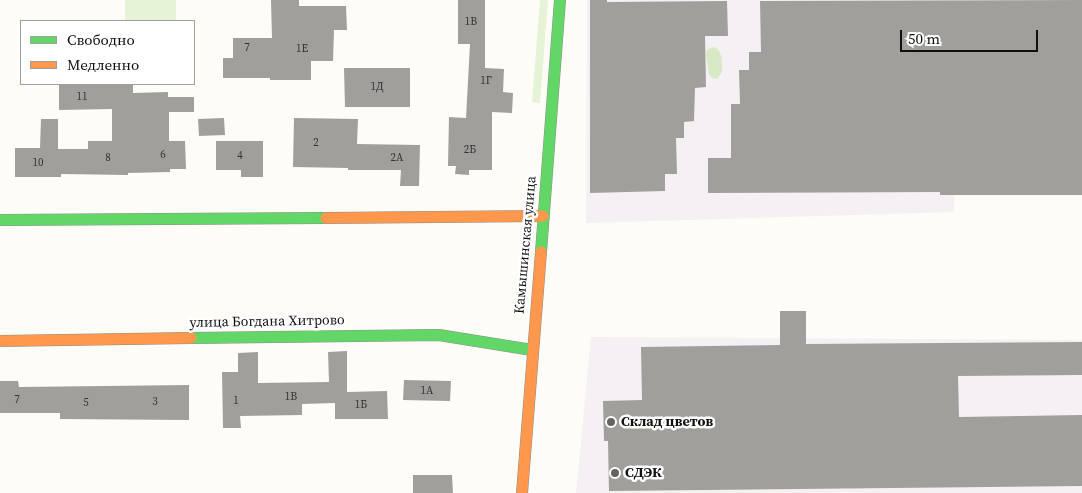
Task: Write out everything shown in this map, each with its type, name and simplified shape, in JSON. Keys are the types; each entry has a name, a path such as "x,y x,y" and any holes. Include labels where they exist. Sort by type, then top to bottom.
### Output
{"street":[{"name":"Камышинская улица","path":"522,493 560,0"},
{"path":"0,220 543,216"},
{"name":"улица Богдана Хитрово","path":"0,341 439,335 532,350"}],"shaded area":[{"path":"587,0 958,0 954,212 586,223"},
{"path":"591,337 1082,340 1082,493 576,493"}],"green space":[{"path":"125,0 176,0 176,20 125,20"},
{"path":"540,0 548,0 540,103 532,102"},
{"path":"713,47 718,49 722,58 722,72 717,79 712,78 709,74 706,55 707,50"}],"building":[{"path":"271,0 299,0 299,6 346,6 347,30 334,30 333,61 311,61 311,80 223,78 223,58 233,58 233,38 272,38"},
{"path":"458,0 485,0 485,68 504,69 503,92 513,93 512,113 492,112 492,170 469,170 469,175 455,174 456,166 448,166 449,117 466,118 470,44 458,44"},
{"path":"590,0 607,0 607,2 727,1 728,36 705,36 706,87 695,88 694,121 684,122 684,138 676,138 677,174 665,174 665,191 590,193"},
{"path":"1082,0 1082,195 940,195 940,192 708,193 708,158 731,158 731,104 740,104 739,70 749,70 749,52 761,52 760,1"},
{"path":"344,68 410,68 410,107 345,107"},
{"path":"59,85 133,85 133,93 168,92 168,97 194,97 194,112 169,112 169,141 185,141 186,169 170,169 170,172 128,173 128,175 61,174 61,177 15,177 15,148 40,148 41,119 58,119 58,149 88,149 88,141 112,141 112,109 59,110"},
{"path":"224,118 225,135 199,136 198,119"},
{"path":"294,118 358,119 357,144 420,145 419,186 400,186 401,170 293,167"},
{"path":"216,141 263,141 263,177 241,177 241,170 216,170"},
{"path":"780,311 806,311 806,344 1082,342 1082,375 958,376 959,417 1082,415 1082,486 609,491 608,441 604,441 603,401 642,400 641,347 780,345"},
{"path":"347,351 347,392 387,391 388,419 335,419 335,403 302,404 302,415 240,416 241,428 223,428 222,372 238,372 238,353 258,352 258,383 329,382 328,352"},
{"path":"404,380 451,381 450,401 403,400"},
{"path":"0,381 18,381 19,387 189,385 189,420 60,419 60,413 0,413"},
{"path":"413,475 452,475 453,493 413,493"}],"traffic: fast":[{"path":"541,252 560,0"},
{"path":"0,220 326,218"},
{"path":"191,338 439,335 532,350"}],"traffic: slow":[{"path":"326,218 543,216"},
{"path":"522,493 541,252"},
{"path":"0,341 191,338"}],"place":[{"name":"Склад цветов","path":"611,422"},
{"name":"СДЭК","path":"615,473"}]}
